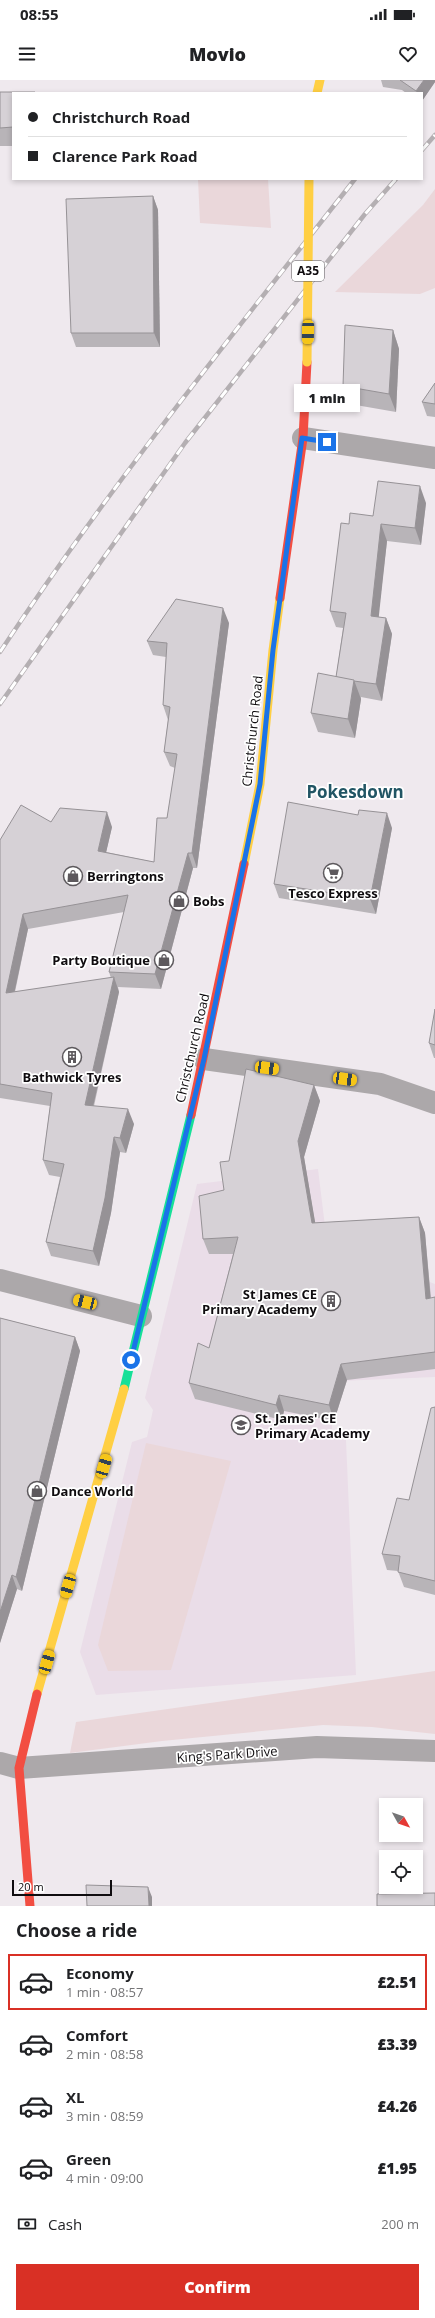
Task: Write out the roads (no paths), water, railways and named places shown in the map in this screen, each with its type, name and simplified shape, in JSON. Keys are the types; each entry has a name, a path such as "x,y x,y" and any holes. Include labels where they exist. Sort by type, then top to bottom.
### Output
{"main road":[{"path":"317,92 320,80"},
{"name":"Christchurch Road","path":"30,1906 9,1765 38,1692 117,1420 204,1059 260,784 273,650 302,438 307,362 309,180"}],"street":[{"path":"302,438 435,458"},
{"path":"204,1059 380,1084 435,1103"},
{"path":"0,1280 141,1316"},
{"name":"King's Park Drive","path":"9,1765 317,1747 435,1751"}],"railway":[{"path":"423,149 435,135"},
{"path":"0,652 84,530 128,471 218,353 354,180"},
{"path":"0,704 185,443 365,214 395,180"}],"place":[{"name":"Tesco Express","path":"333,873"},
{"name":"Berringtons","path":"73,876"},
{"name":"Bobs","path":"179,901"},
{"name":"Party Boutique","path":"164,960"},
{"name":"Bathwick Tyres","path":"72,1057"},
{"name":"St James CE Primary Academy","path":"331,1301"},
{"name":"St. James' CE Primary Academy","path":"241,1425"},
{"name":"Dance World","path":"37,1491"}],"district":[{"name":"Pokesdown","path":"355,792"}]}
